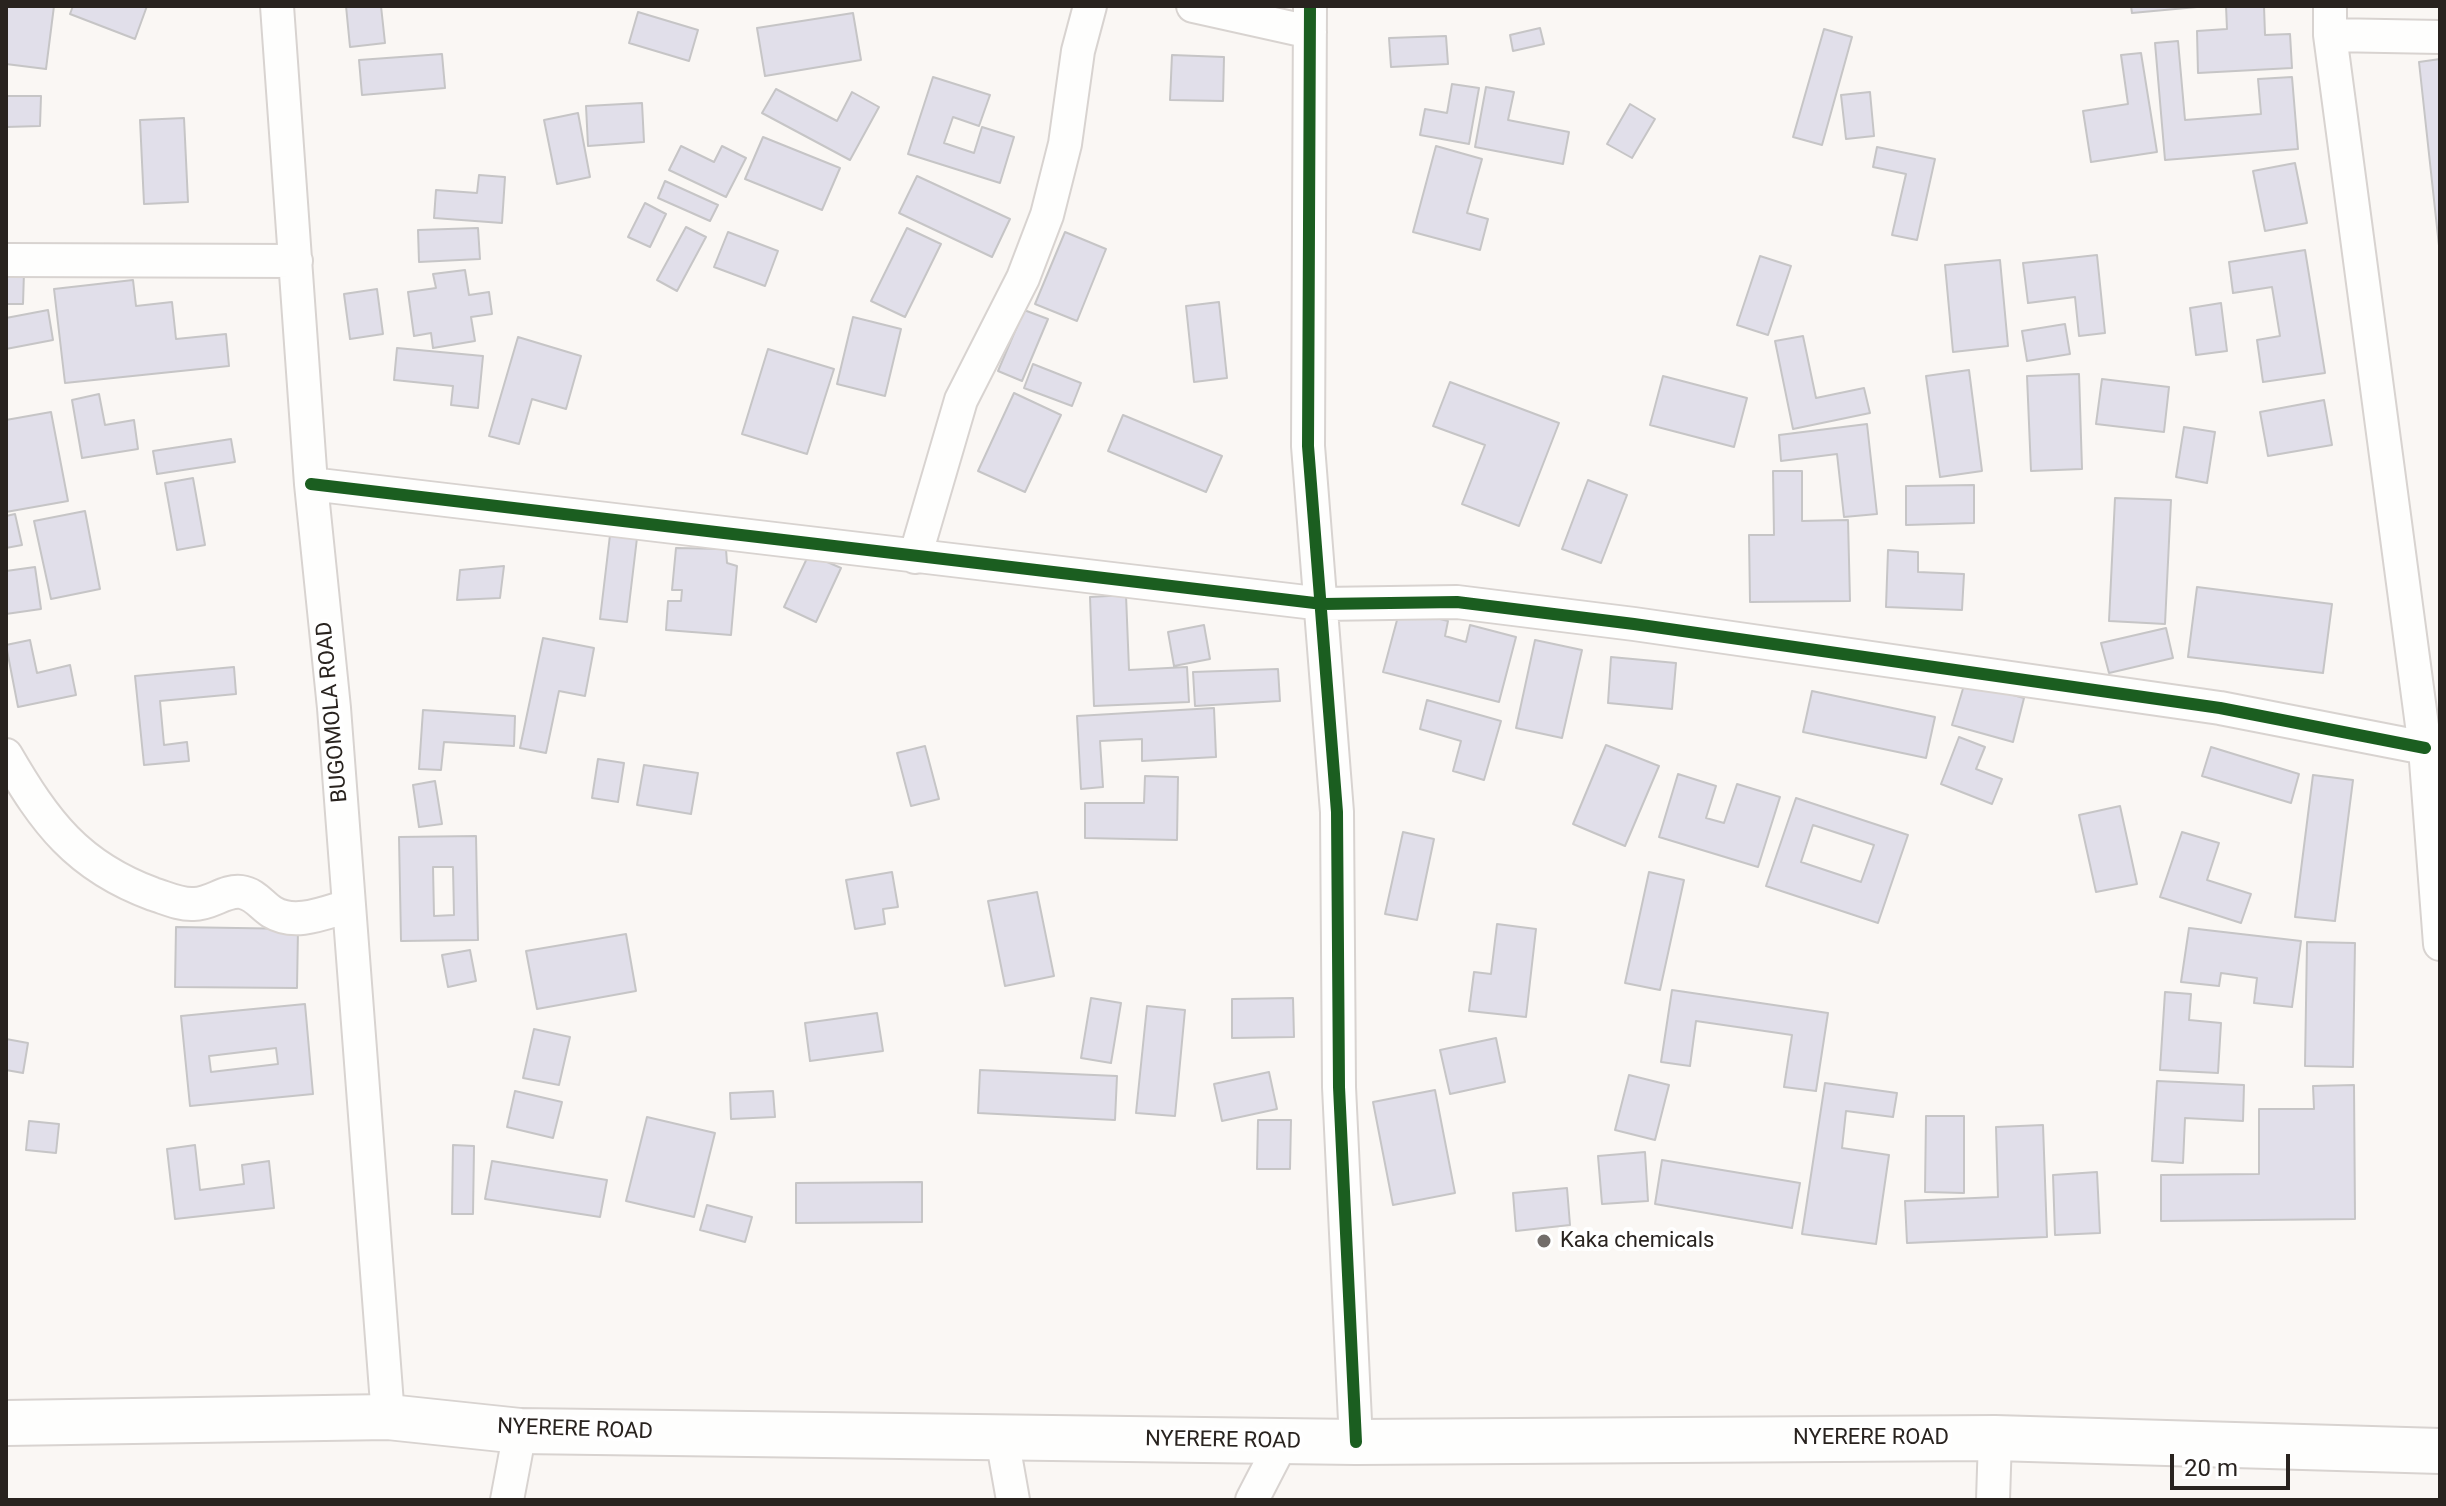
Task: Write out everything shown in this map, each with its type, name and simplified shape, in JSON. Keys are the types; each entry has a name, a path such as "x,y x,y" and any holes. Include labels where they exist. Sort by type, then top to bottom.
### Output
{"highway":[{"name":"NYERERE ROAD","path":"6,1423 388,1417 520,1431 1282,1442 1995,1438 2440,1451"}],"street":[{"name":"BUGOMOLA ROAD","path":"277,6 311,484 334,708 388,1417"},
{"path":"915,557 961,400 1023,278 1047,215 1065,144 1078,51 1090,6"},
{"path":"1193,6 1310,19 1308,446 1323,604 1337,812 1339,1087 1356,1442"},
{"path":"2440,37 2330,20 2425,748 2440,944"},
{"path":"6,260 296,261"},
{"path":"311,484 1323,604 1457,602 1634,624 2220,708 2425,748"},
{"path":"6,755 32,799 59,834 84,858 137,888 194,904 242,892 251,895 272,912 290,919 348,906"},
{"path":"507,1500 520,1431"},
{"path":"1002,1438 1013,1500"},
{"path":"1993,1500 1995,1438"},
{"path":"1252,1500 1282,1442"}],"building":[{"path":"6,6 54,6 46,69 6,64"},
{"path":"73,6 147,6 135,39 70,14"},
{"path":"346,6 381,6 385,43 350,47"},
{"path":"2131,6 2196,6 2197,7 2132,13"},
{"path":"2226,6 2264,6 2265,35 2290,34 2292,68 2198,73 2197,31 2227,29"},
{"path":"638,12 698,30 689,61 629,43"},
{"path":"853,13 861,60 765,76 757,28"},
{"path":"1540,28 1544,44 1513,51 1510,35"},
{"path":"1824,29 1852,37 1822,145 1793,137"},
{"path":"1446,36 1448,64 1391,67 1389,38"},
{"path":"2178,41 2185,120 2261,114 2258,79 2292,77 2298,149 2165,160 2155,43"},
{"path":"2141,53 2157,152 2091,162 2083,111 2128,104 2121,55"},
{"path":"442,54 445,88 362,95 359,60"},
{"path":"1172,55 1224,57 1223,101 1170,100"},
{"path":"2440,59 2440,255 2419,62"},
{"path":"933,77 990,95 979,126 953,117 944,143 974,153 982,127 1014,137 1000,183 908,154"},
{"path":"1452,84 1479,88 1469,144 1420,135 1425,109 1447,113"},
{"path":"1486,87 1514,92 1508,120 1569,132 1563,164 1475,147"},
{"path":"776,89 837,121 852,92 879,107 850,160 762,113"},
{"path":"1870,92 1874,136 1846,139 1841,95"},
{"path":"6,96 41,96 40,126 6,127"},
{"path":"642,103 644,142 588,146 586,106"},
{"path":"1630,104 1655,119 1632,158 1607,144"},
{"path":"578,113 590,177 557,184 544,120"},
{"path":"184,118 188,202 144,204 140,120"},
{"path":"763,137 840,168 822,210 745,179"},
{"path":"681,146 714,162 722,146 746,158 726,197 669,170"},
{"path":"1436,146 1482,159 1467,213 1488,219 1480,250 1413,232"},
{"path":"1877,147 1935,159 1917,240 1892,235 1906,174 1873,167"},
{"path":"2295,163 2307,223 2265,231 2253,171"},
{"path":"479,175 505,177 502,223 434,218 436,190 477,193"},
{"path":"917,176 1010,219 992,257 899,213"},
{"path":"665,181 718,205 710,221 658,198"},
{"path":"645,203 666,214 650,247 628,237"},
{"path":"686,227 706,237 677,291 657,280"},
{"path":"478,228 480,259 419,262 418,230"},
{"path":"907,228 941,244 905,317 871,301"},
{"path":"728,232 778,251 765,286 714,267"},
{"path":"1065,232 1106,249 1077,321 1035,304"},
{"path":"2305,250 2325,373 2263,382 2257,340 2280,336 2272,287 2233,293 2229,262"},
{"path":"2097,255 2105,333 2079,336 2075,297 2028,303 2023,263"},
{"path":"1760,256 1791,266 1768,335 1737,325"},
{"path":"2000,260 2008,346 1953,352 1945,265"},
{"path":"465,270 469,295 489,292 492,314 471,317 475,341 433,348 431,333 414,336 408,292 436,288 433,274"},
{"path":"6,271 24,272 23,304 6,304"},
{"path":"133,280 136,306 172,302 176,339 226,334 229,366 65,383 54,289"},
{"path":"377,289 383,334 350,339 344,294"},
{"path":"1219,302 1227,378 1194,382 1186,306"},
{"path":"2221,303 2227,351 2196,355 2190,308"},
{"path":"48,310 53,340 6,349 6,318"},
{"path":"1024,310 1048,319 1022,381 998,371"},
{"path":"853,317 901,329 885,396 837,384"},
{"path":"2065,324 2070,354 2027,361 2022,331"},
{"path":"1803,336 1816,398 1864,388 1870,413 1793,429 1775,341"},
{"path":"518,337 581,356 566,409 532,399 519,444 489,436"},
{"path":"397,348 483,356 478,408 451,405 453,386 394,380"},
{"path":"768,349 834,369 807,454 742,434"},
{"path":"1033,364 1081,383 1072,406 1024,388"},
{"path":"1969,370 1982,471 1940,477 1926,376"},
{"path":"2079,374 2082,469 2031,471 2027,376"},
{"path":"1663,376 1747,398 1734,447 1650,425"},
{"path":"2102,379 2169,387 2164,432 2096,424"},
{"path":"1450,382 1559,423 1519,526 1462,504 1485,445 1433,426"},
{"path":"1014,393 1061,415 1025,492 978,471"},
{"path":"99,394 105,425 134,420 138,449 82,458 72,400"},
{"path":"2324,400 2332,445 2268,456 2260,412"},
{"path":"51,412 68,501 6,512 6,420"},
{"path":"1123,415 1222,456 1206,492 1108,451"},
{"path":"1867,424 1877,514 1844,517 1837,454 1781,461 1779,435"},
{"path":"2184,427 2215,432 2207,483 2176,477"},
{"path":"231,439 235,462 157,474 153,451"},
{"path":"1773,471 1802,471 1802,521 1848,520 1850,601 1750,602 1749,535 1774,535"},
{"path":"193,478 205,545 177,550 165,483"},
{"path":"1588,480 1627,495 1601,563 1562,549"},
{"path":"1974,485 1974,523 1906,525 1906,486"},
{"path":"2115,498 2171,500 2165,624 2109,621"},
{"path":"85,511 100,589 51,599 34,521"},
{"path":"15,514 22,545 6,548 6,516"},
{"path":"610,535 637,538 627,622 600,619"},
{"path":"676,548 726,549 727,563 737,566 731,635 666,630 668,601 681,601 682,590 672,590"},
{"path":"1888,550 1918,552 1918,572 1964,574 1962,610 1886,607"},
{"path":"809,554 841,568 816,622 784,607"},
{"path":"504,566 500,598 457,600 460,570"},
{"path":"35,567 41,609 6,614 6,571"},
{"path":"2197,587 2332,604 2323,673 2188,657"},
{"path":"1126,595 1129,670 1187,667 1189,702 1094,706 1090,597"},
{"path":"1400,609 1448,621 1445,636 1466,642 1470,625 1516,637 1499,702 1383,672"},
{"path":"1204,625 1210,659 1174,666 1168,632"},
{"path":"2166,628 2173,658 2109,673 2101,643"},
{"path":"543,638 594,648 585,696 559,691 546,753 520,748"},
{"path":"30,640 37,673 70,665 76,695 18,707 6,645"},
{"path":"1535,640 1582,650 1562,738 1516,728"},
{"path":"1611,657 1676,663 1672,709 1608,703"},
{"path":"234,667 236,694 160,701 164,745 187,742 189,761 144,765 135,676"},
{"path":"1278,669 1280,701 1195,706 1193,672"},
{"path":"1965,682 2024,698 2013,742 1952,725"},
{"path":"1812,691 1935,717 1926,758 1803,732"},
{"path":"1427,700 1501,721 1484,780 1453,771 1461,741 1420,729"},
{"path":"1214,708 1216,757 1142,761 1142,739 1100,741 1103,787 1081,789 1077,716"},
{"path":"423,710 515,716 514,746 444,742 441,770 419,769"},
{"path":"1959,737 1985,747 1976,769 2002,779 1992,804 1941,784"},
{"path":"1606,745 1659,766 1625,846 1573,824"},
{"path":"925,746 939,799 911,806 897,753"},
{"path":"2211,747 2299,774 2291,803 2202,776"},
{"path":"598,759 624,763 618,802 592,798"},
{"path":"644,765 698,773 691,814 637,805"},
{"path":"1678,774 1716,786 1706,818 1724,823 1737,784 1780,797 1758,867 1659,837"},
{"path":"2313,775 2353,780 2335,921 2295,917"},
{"path":"1145,776 1178,777 1177,840 1085,838 1085,803 1144,803"},
{"path":"435,781 442,824 419,827 413,785"},
{"path":"1796,798 1908,835 1878,923 1766,886","holes":["1813,825 1874,845 1861,882 1801,862"]},
{"path":"2120,806 2137,884 2096,892 2079,815"},
{"path":"1403,832 1434,839 1417,920 1385,914"},
{"path":"2182,832 2219,843 2207,880 2251,894 2241,923 2160,897"},
{"path":"476,836 478,940 401,941 399,837","holes":["433,867 453,867 454,915 434,916"]},
{"path":"892,872 898,907 883,909 885,924 855,929 846,880"},
{"path":"1649,872 1684,880 1660,990 1625,983"},
{"path":"1037,892 1054,976 1005,986 988,901"},
{"path":"1497,924 1536,929 1526,1017 1469,1011 1474,972 1491,974"},
{"path":"176,927 298,929 297,988 175,987"},
{"path":"2189,928 2301,941 2292,1007 2254,1003 2257,978 2221,973 2219,986 2181,982"},
{"path":"626,934 636,991 537,1009 526,951"},
{"path":"2307,942 2355,943 2353,1067 2305,1066"},
{"path":"470,950 476,981 448,987 442,955"},
{"path":"1672,990 1828,1013 1816,1091 1784,1087 1792,1035 1696,1021 1690,1066 1661,1062"},
{"path":"2165,992 2191,994 2189,1020 2221,1023 2218,1073 2160,1070"},
{"path":"1091,998 1121,1003 1111,1063 1081,1058"},
{"path":"1293,998 1294,1037 1232,1038 1232,999"},
{"path":"305,1004 313,1094 190,1106 181,1016","holes":["276,1048 278,1064 211,1072 209,1056"]},
{"path":"1147,1006 1185,1010 1175,1116 1136,1113"},
{"path":"877,1013 883,1051 810,1061 805,1023"},
{"path":"534,1029 570,1037 559,1085 523,1078"},
{"path":"1496,1038 1505,1082 1450,1094 1440,1050"},
{"path":"6,1039 28,1043 23,1073 6,1070"},
{"path":"980,1070 1117,1076 1115,1120 978,1113"},
{"path":"1269,1072 1277,1109 1222,1121 1214,1084"},
{"path":"1629,1075 1669,1085 1655,1140 1615,1130"},
{"path":"2157,1081 2244,1085 2243,1121 2185,1118 2183,1163 2152,1161"},
{"path":"1825,1083 1897,1093 1893,1117 1846,1111 1842,1148 1889,1155 1876,1244 1802,1234"},
{"path":"2354,1085 2355,1219 2161,1221 2161,1175 2259,1174 2259,1109 2314,1109 2313,1086"},
{"path":"1435,1090 1455,1193 1393,1205 1373,1102"},
{"path":"515,1091 562,1102 553,1138 507,1127"},
{"path":"773,1091 775,1117 731,1119 730,1093"},
{"path":"1926,1116 1964,1116 1964,1193 1925,1192"},
{"path":"647,1117 715,1133 694,1217 626,1201"},
{"path":"1258,1120 1291,1120 1290,1169 1257,1169"},
{"path":"29,1121 59,1124 56,1153 26,1150"},
{"path":"2043,1125 2047,1237 1907,1243 1905,1201 1998,1197 1996,1127"},
{"path":"195,1145 200,1190 244,1184 242,1165 269,1161 274,1208 175,1219 167,1149"},
{"path":"453,1145 474,1146 473,1214 452,1214"},
{"path":"1645,1152 1648,1201 1602,1204 1598,1156"},
{"path":"1662,1160 1800,1183 1792,1228 1655,1204"},
{"path":"492,1161 607,1180 600,1217 485,1199"},
{"path":"2097,1172 2100,1233 2055,1235 2053,1175"},
{"path":"922,1182 922,1222 796,1223 796,1183"},
{"path":"1567,1188 1570,1225 1516,1231 1513,1193"},
{"path":"707,1205 752,1217 745,1242 700,1230"}],"cycle path":[{"path":"1310,6 1308,446 1337,812 1339,1087 1356,1442"},
{"path":"311,484 1323,604 1457,602 1634,624 2220,708 2425,748"}],"place":[{"name":"Kaka chemicals","path":"1544,1241"}]}
